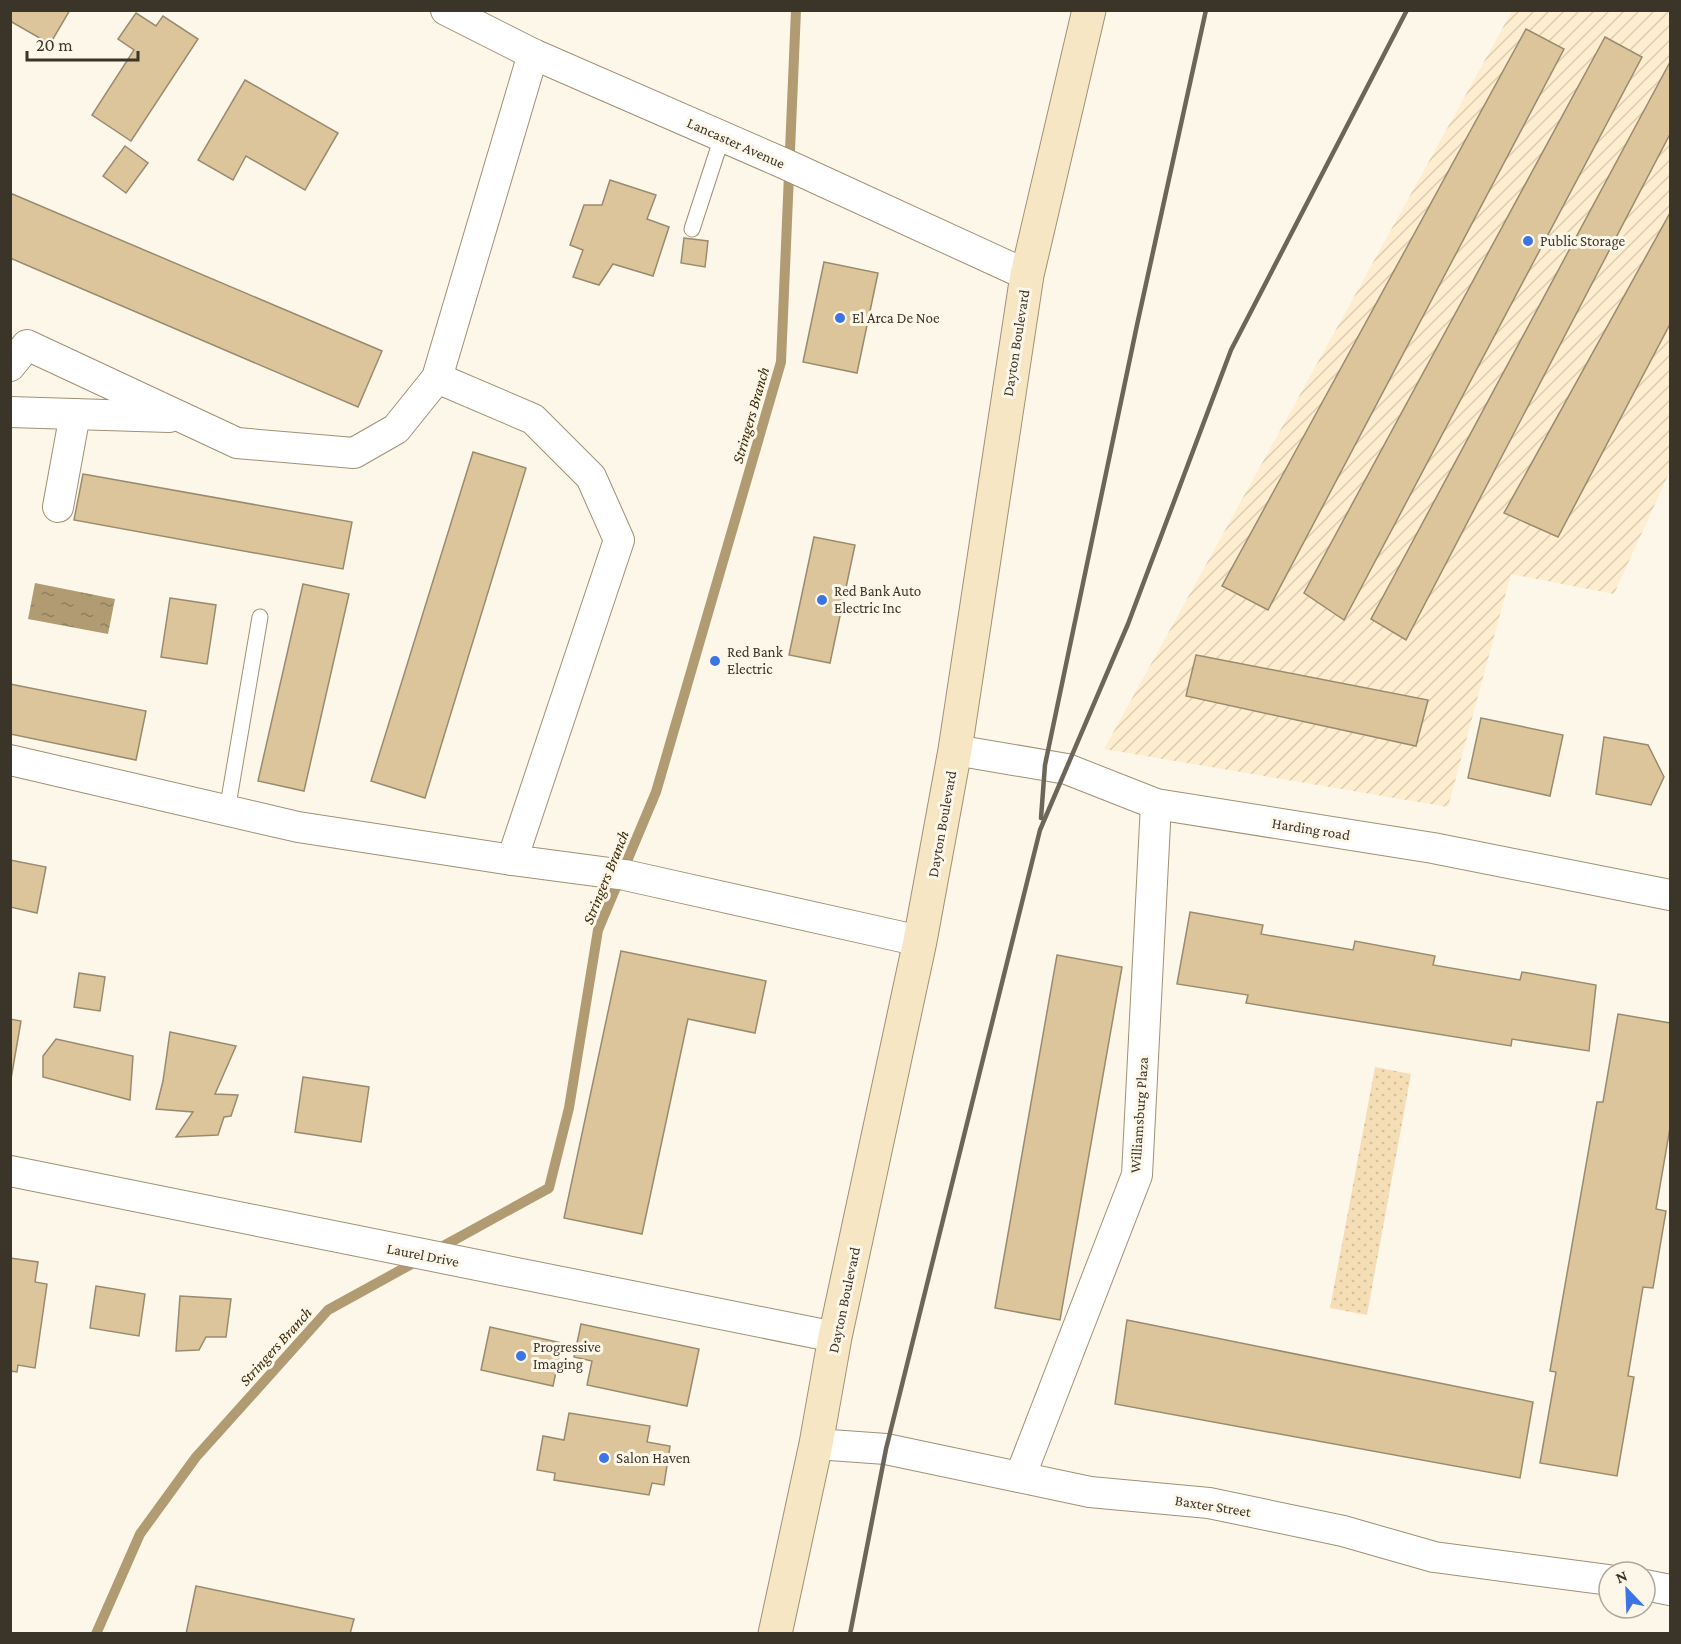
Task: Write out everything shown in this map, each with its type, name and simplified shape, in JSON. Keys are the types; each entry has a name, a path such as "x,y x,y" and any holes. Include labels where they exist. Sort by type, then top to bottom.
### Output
{"main road":[{"name":"Dayton Boulevard","path":"775,1634 920,941 955,750 1027,274 1089,10"}],"street":[{"name":"Lancaster Avenue","path":"446,10 533,54 1027,274"},
{"path":"10,366 27,345 237,444 354,453 396,429 437,378 533,54"},
{"path":"437,378 533,419 591,477 620,540 512,860"},
{"path":"10,412 182,418"},
{"path":"58,507 75,414"},
{"name":"Harding road","path":"955,750 1067,769 1156,804 1433,848 1671,895"},
{"path":"10,760 298,827 626,875 920,941"},
{"name":"Williamsburg Plaza","path":"1020,1477 1137,1175 1156,804"},
{"name":"Laurel Drive","path":"10,1171 836,1337"},
{"name":"Baxter Street","path":"816,1444 886,1449 1090,1492 1209,1503 1343,1531 1434,1557 1597,1578"}],"lane":[{"path":"692,229 722,137"},
{"path":"227,811 260,617"}],"shaded area":[{"name":"Public Storage","path":"1512,11 1670,11 1670,471 1614,594 1511,574 1448,807 1104,749"},
{"path":"1375,1067 1411,1074 1367,1315 1330,1308"}],"water":[{"path":"35,583 115,599 108,634 28,619"}],"building":[{"path":"10,10 70,10 50,44 10,21"},
{"path":"136,13 156,26 163,16 198,39 131,141 92,115 134,50 118,39"},
{"path":"1526,29 1564,49 1268,610 1222,586"},
{"path":"1605,37 1642,57 1344,620 1304,593"},
{"path":"1669,64 1670,134 1406,640 1371,619"},
{"path":"245,80 338,133 305,190 246,156 233,180 198,160"},
{"path":"125,146 148,163 126,193 103,176"},
{"path":"610,180 656,195 647,219 669,227 653,276 613,264 599,285 573,277 583,250 570,245 584,205 602,205"},
{"path":"10,193 382,351 358,407 10,258"},
{"path":"1670,213 1670,324 1558,537 1504,513"},
{"path":"684,238 708,241 705,267 681,263"},
{"name":"El Arca De Noe","path":"824,262 878,273 857,373 803,362"},
{"path":"473,452 526,468 425,798 371,781"},
{"path":"83,474 352,522 343,569 74,520"},
{"name":"Red Bank Auto Electric Inc","path":"814,537 855,545 830,663 789,655"},
{"path":"303,584 349,594 304,791 258,781"},
{"path":"170,598 216,605 207,664 161,657"},
{"path":"1196,655 1428,700 1416,746 1186,696"},
{"path":"10,684 146,711 136,760 10,734"},
{"path":"1481,718 1563,735 1550,796 1468,778"},
{"path":"1604,737 1648,745 1664,777 1651,805 1596,794"},
{"path":"10,860 46,867 37,913 10,907"},
{"path":"1190,912 1263,925 1261,934 1353,950 1355,941 1435,956 1433,965 1520,980 1522,972 1596,985 1589,1051 1512,1039 1511,1046 1246,1003 1248,995 1177,984"},
{"path":"621,951 766,981 755,1033 688,1019 642,1234 564,1218"},
{"path":"1057,955 1122,967 1060,1320 995,1308"},
{"path":"79,973 105,977 100,1011 74,1007"},
{"path":"1618,1014 1670,1023 1670,1128 1656,1209 1666,1211 1653,1288 1643,1287 1628,1376 1634,1377 1617,1476 1540,1463 1556,1372 1550,1371 1597,1102 1603,1102"},
{"path":"10,1019 21,1021 11,1079 10,1079"},
{"path":"170,1032 236,1046 215,1094 238,1095 231,1116 224,1117 218,1135 176,1137 193,1112 156,1109 163,1081"},
{"path":"56,1039 133,1056 130,1100 43,1077 43,1056"},
{"path":"303,1077 369,1087 361,1142 295,1132"},
{"path":"10,1258 38,1262 35,1282 47,1284 35,1368 18,1365 17,1372 10,1371"},
{"path":"96,1286 145,1294 139,1336 90,1328"},
{"path":"180,1296 231,1299 226,1337 206,1337 199,1350 176,1351"},
{"path":"1127,1320 1533,1402 1520,1478 1115,1404"},
{"path":"581,1324 699,1349 687,1406 587,1385 592,1361 574,1357"},
{"name":"Progressive Imaging","path":"490,1327 562,1343 553,1386 481,1370"},
{"name":"Salon Haven","path":"569,1413 650,1426 647,1442 670,1446 664,1485 652,1483 649,1495 554,1480 555,1473 537,1470 543,1436 564,1440"},
{"path":"196,1586 354,1619 350,1634 186,1634"}],"waterway":[{"name":"Stringers Branch","path":"436,1250 549,1188 569,1108 598,930 656,792 781,362 796,10"},
{"name":"Stringers Branch","path":"96,1634 140,1534 196,1457 328,1310 417,1261"}],"railway":[{"path":"1041,818 1045,765 1206,10"},
{"path":"850,1634 886,1449 1040,830 1128,624 1231,350 1407,10"}],"place":[{"name":"Public Storage","path":"1528,241"},
{"name":"El Arca De Noe","path":"840,318"},
{"name":"Red Bank Auto Electric Inc","path":"822,600"},
{"name":"Red Bank Electric","path":"715,661"},
{"name":"Progressive Imaging","path":"521,1356"},
{"name":"Salon Haven","path":"604,1458"}]}
